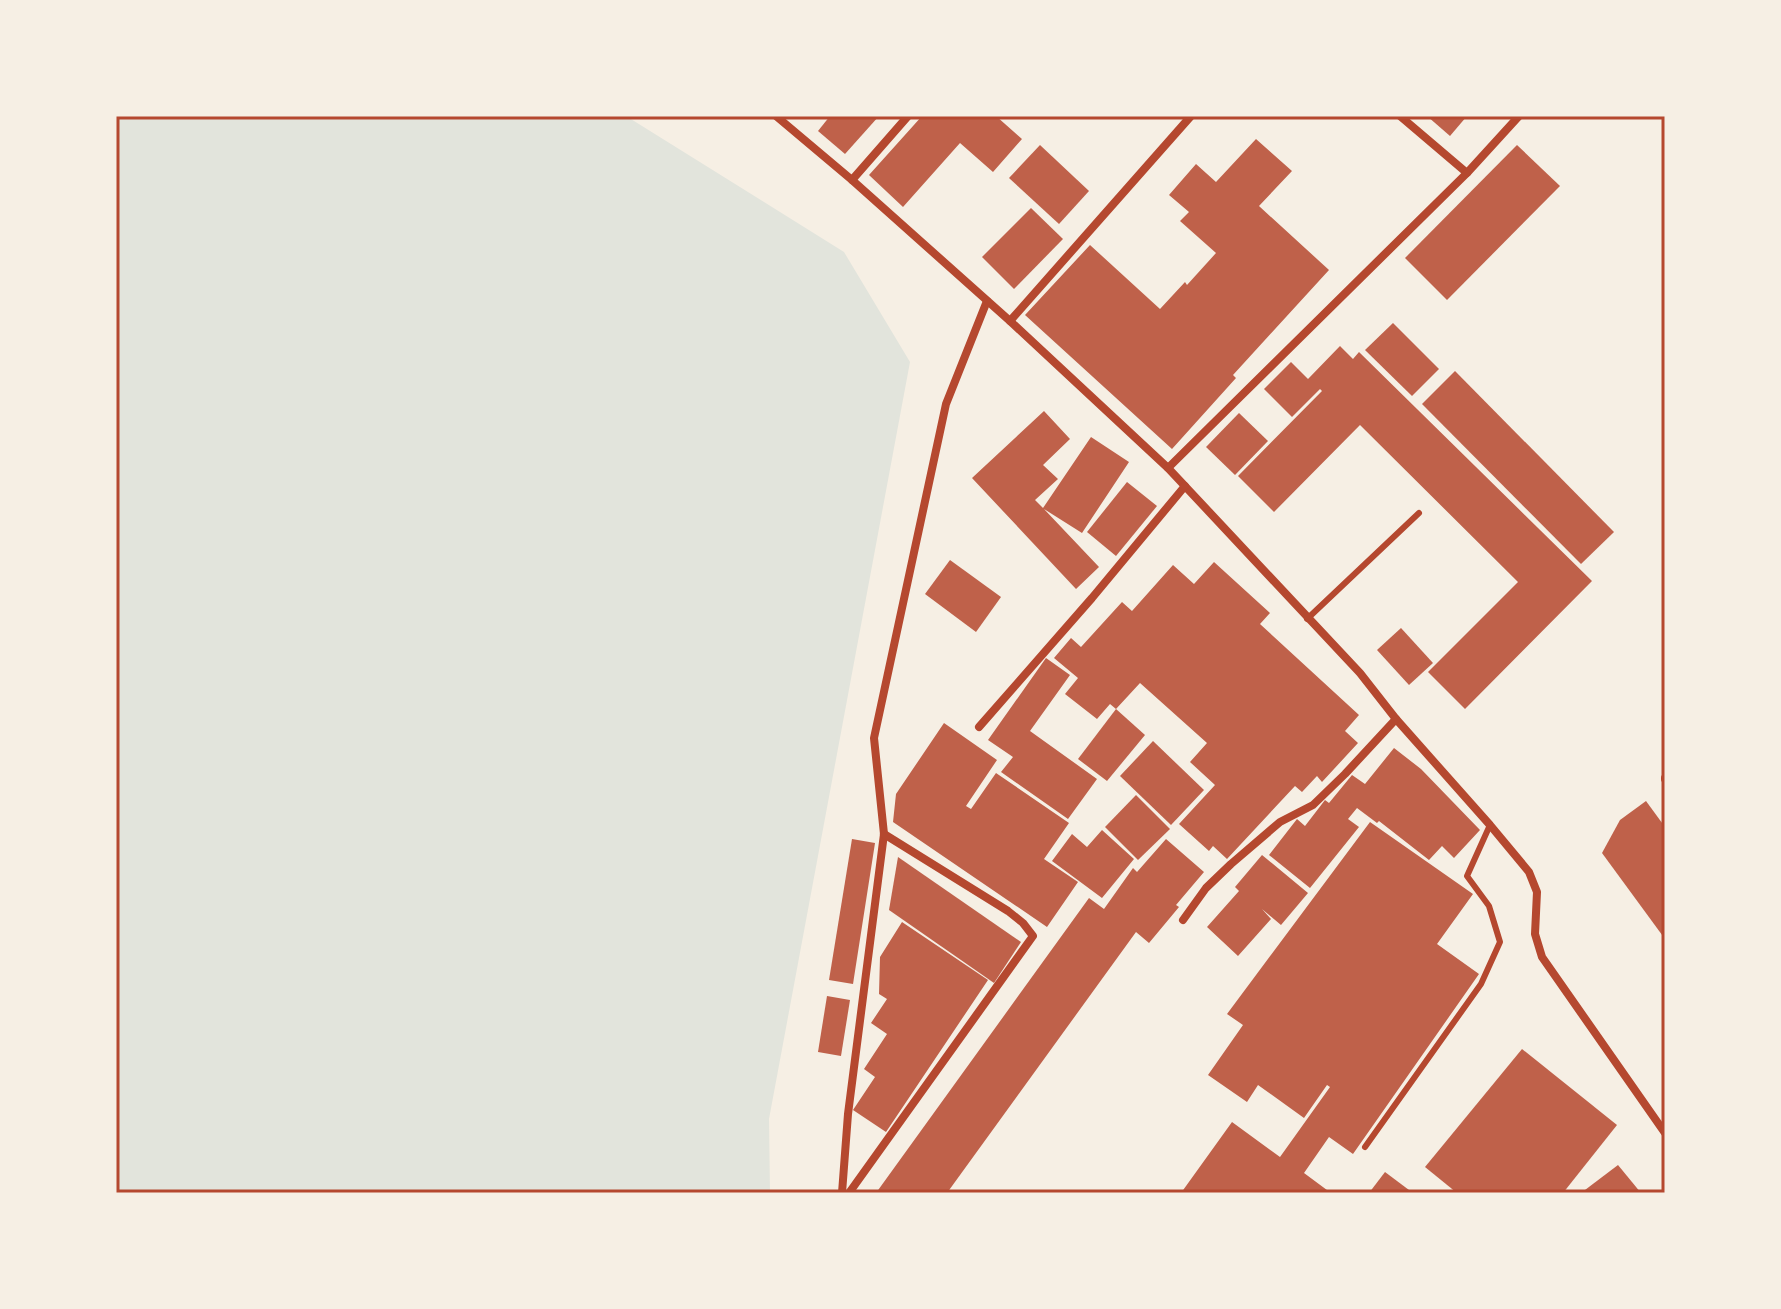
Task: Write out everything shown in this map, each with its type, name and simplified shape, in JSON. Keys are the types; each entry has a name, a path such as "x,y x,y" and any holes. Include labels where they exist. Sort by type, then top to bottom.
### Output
{"street":[{"path":"776,116 1010,321 1168,468 1360,673 1529,872 1537,892 1535,934 1542,957 1665,1133"},
{"path":"852,180 908,116"},
{"path":"1010,321 1191,116"},
{"path":"1400,116 1467,173"},
{"path":"1168,468 1467,173 1519,116"},
{"path":"842,1193 848,1114 884,834 874,738 946,404 987,301"},
{"path":"979,727 1185,486"},
{"path":"1183,920 1206,888 1231,864 1280,822 1313,805 1396,719"},
{"path":"849,1193 1033,936 1008,911 884,834"}],"lane":[{"path":"1307,619 1419,513"},
{"path":"1365,1147 1481,984 1500,942 1489,906 1467,876 1490,825"}],"shaded area":[{"path":"116,116 626,116 844,252 910,362 769,1119 770,1193 116,1193"}],"building":[{"path":"830,116 879,116 845,154 818,131"},
{"path":"922,116 996,116 1022,139 993,172 960,143 903,207 869,175"},
{"path":"1427,116 1467,116 1450,136"},
{"path":"1256,139 1292,171 1259,206 1329,270 1233,375 1236,378 1172,449 1025,315 1090,245 1160,309 1216,253 1180,221 1189,212 1169,195 1196,164 1216,182"},
{"path":"1040,145 1089,191 1059,224 1009,178"},
{"path":"1517,145 1560,186 1447,300 1405,258"},
{"path":"1031,208 1063,239 1014,289 982,257"},
{"path":"1393,323 1439,369 1412,396 1365,350"},
{"path":"1340,346 1353,359 1359,352 1592,581 1465,709 1428,672 1518,582 1360,425 1274,512 1238,476 1322,391 1320,389 1292,417 1264,389 1291,362 1308,379"},
{"path":"1455,371 1614,532 1581,564 1422,404"},
{"path":"1044,411 1070,439 1043,465 1058,479 1035,500 1043,508 1091,437 1129,462 1082,533 1044,509 1099,567 1076,589 972,478"},
{"path":"1239,413 1268,441 1235,475 1206,447"},
{"path":"1127,482 1157,506 1116,556 1087,532"},
{"path":"950,560 1001,597 976,632 925,594"},
{"path":"1214,562 1270,613 1260,624 1359,715 1345,731 1358,743 1322,782 1317,776 1302,792 1295,786 1227,859 1213,846 1209,851 1179,824 1215,785 1190,762 1207,743 1140,683 1116,709 1110,704 1097,719 1065,694 1078,678 1054,658 1071,638 1081,647 1122,602 1132,611 1173,565 1194,584"},
{"path":"1401,628 1433,663 1409,685 1377,650"},
{"path":"1046,658 1070,675 1030,731 1097,779 1068,819 1001,772 1013,757 988,740"},
{"path":"1116,709 1145,735 1107,781 1078,759"},
{"path":"944,723 997,760 966,806 971,809 996,773 1069,823 1044,859 1078,882 1047,927 893,822 896,794"},
{"path":"1153,741 1204,790 1171,825 1120,776"},
{"path":"1394,748 1421,769 1480,830 1454,858 1442,846 1429,860 1357,808 1348,819 1359,827 1310,888 1269,855 1297,819 1305,826 1325,800 1329,803 1352,775 1365,784"},
{"path":"1136,795 1170,829 1138,860 1105,827"},
{"path":"1646,801 1665,827 1665,939 1602,853 1620,820"},
{"path":"1370,822 1473,894 1437,944 1479,974 1353,1154 1329,1137 1304,1173 1331,1193 1181,1193 1232,1122 1280,1157 1330,1087 1327,1085 1304,1118 1258,1085 1247,1102 1208,1075 1243,1025 1227,1014"},
{"path":"1102,830 1134,859 1102,898 1052,861 1072,834 1087,847"},
{"path":"852,839 875,843 853,984 829,980"},
{"path":"1166,839 1204,872 1149,943 1136,932 947,1193 876,1193 1089,898 1104,909 1133,868 1137,872"},
{"path":"1262,855 1308,893 1281,925 1262,909 1271,919 1238,956 1207,927 1239,891 1235,887"},
{"path":"898,857 1021,942 994,983 889,910"},
{"path":"902,922 988,980 886,1132 853,1110 875,1077 864,1069 887,1034 871,1023 887,999 879,994 880,957"},
{"path":"827,996 850,1000 841,1056 818,1052"},
{"path":"1522,1049 1617,1125 1563,1193 1457,1193 1425,1167"},
{"path":"1618,1165 1641,1193 1581,1193"},
{"path":"1385,1172 1413,1193 1369,1193"}]}
